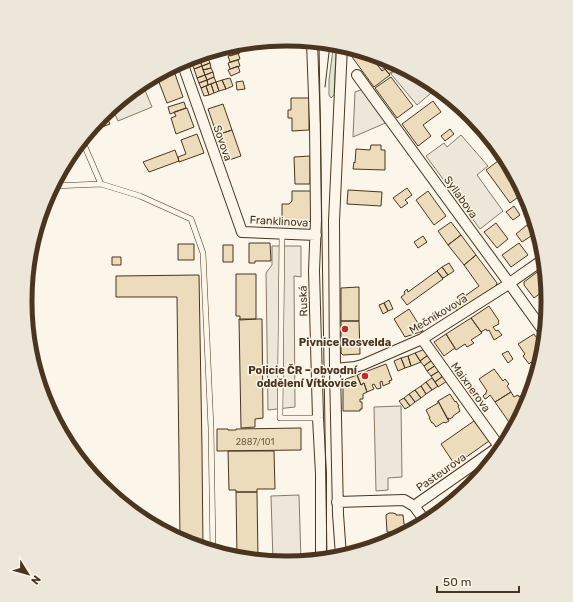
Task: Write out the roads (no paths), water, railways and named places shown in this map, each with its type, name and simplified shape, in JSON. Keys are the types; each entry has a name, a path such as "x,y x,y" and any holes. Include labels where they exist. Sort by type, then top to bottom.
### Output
{"street":[{"name":"Ruská","path":"312,48 315,124 316,235 314,271 321,553"},
{"path":"341,550 337,502 334,369 334,221 342,52"},
{"name":"Sovova","path":"184,68 242,232"},
{"name":"Syllabova","path":"357,75 540,325"},
{"name":"Franklinova","path":"242,232 316,235"},
{"name":"Mečnikovova","path":"334,369 362,365 422,339 509,283 538,262"},
{"name":"Maixnerova","path":"422,339 498,441"},
{"name":"Pasteurova","path":"337,502 404,500 414,506 489,455"},
{"path":"414,506 422,516"}],"lane":[{"path":"85,146 100,184"},
{"path":"59,186 100,184 140,196 191,219 204,253 211,428 213,544"},
{"path":"282,234 280,418 318,418"}],"tram line":[{"path":"319,49 327,552"},
{"path":"325,87 329,50"}],"place":[{"name":"Pivnice Rosvelda","path":"345,329"},
{"name":"Policie ČR – obvodní oddělení Vítkovice","path":"365,376"}]}
